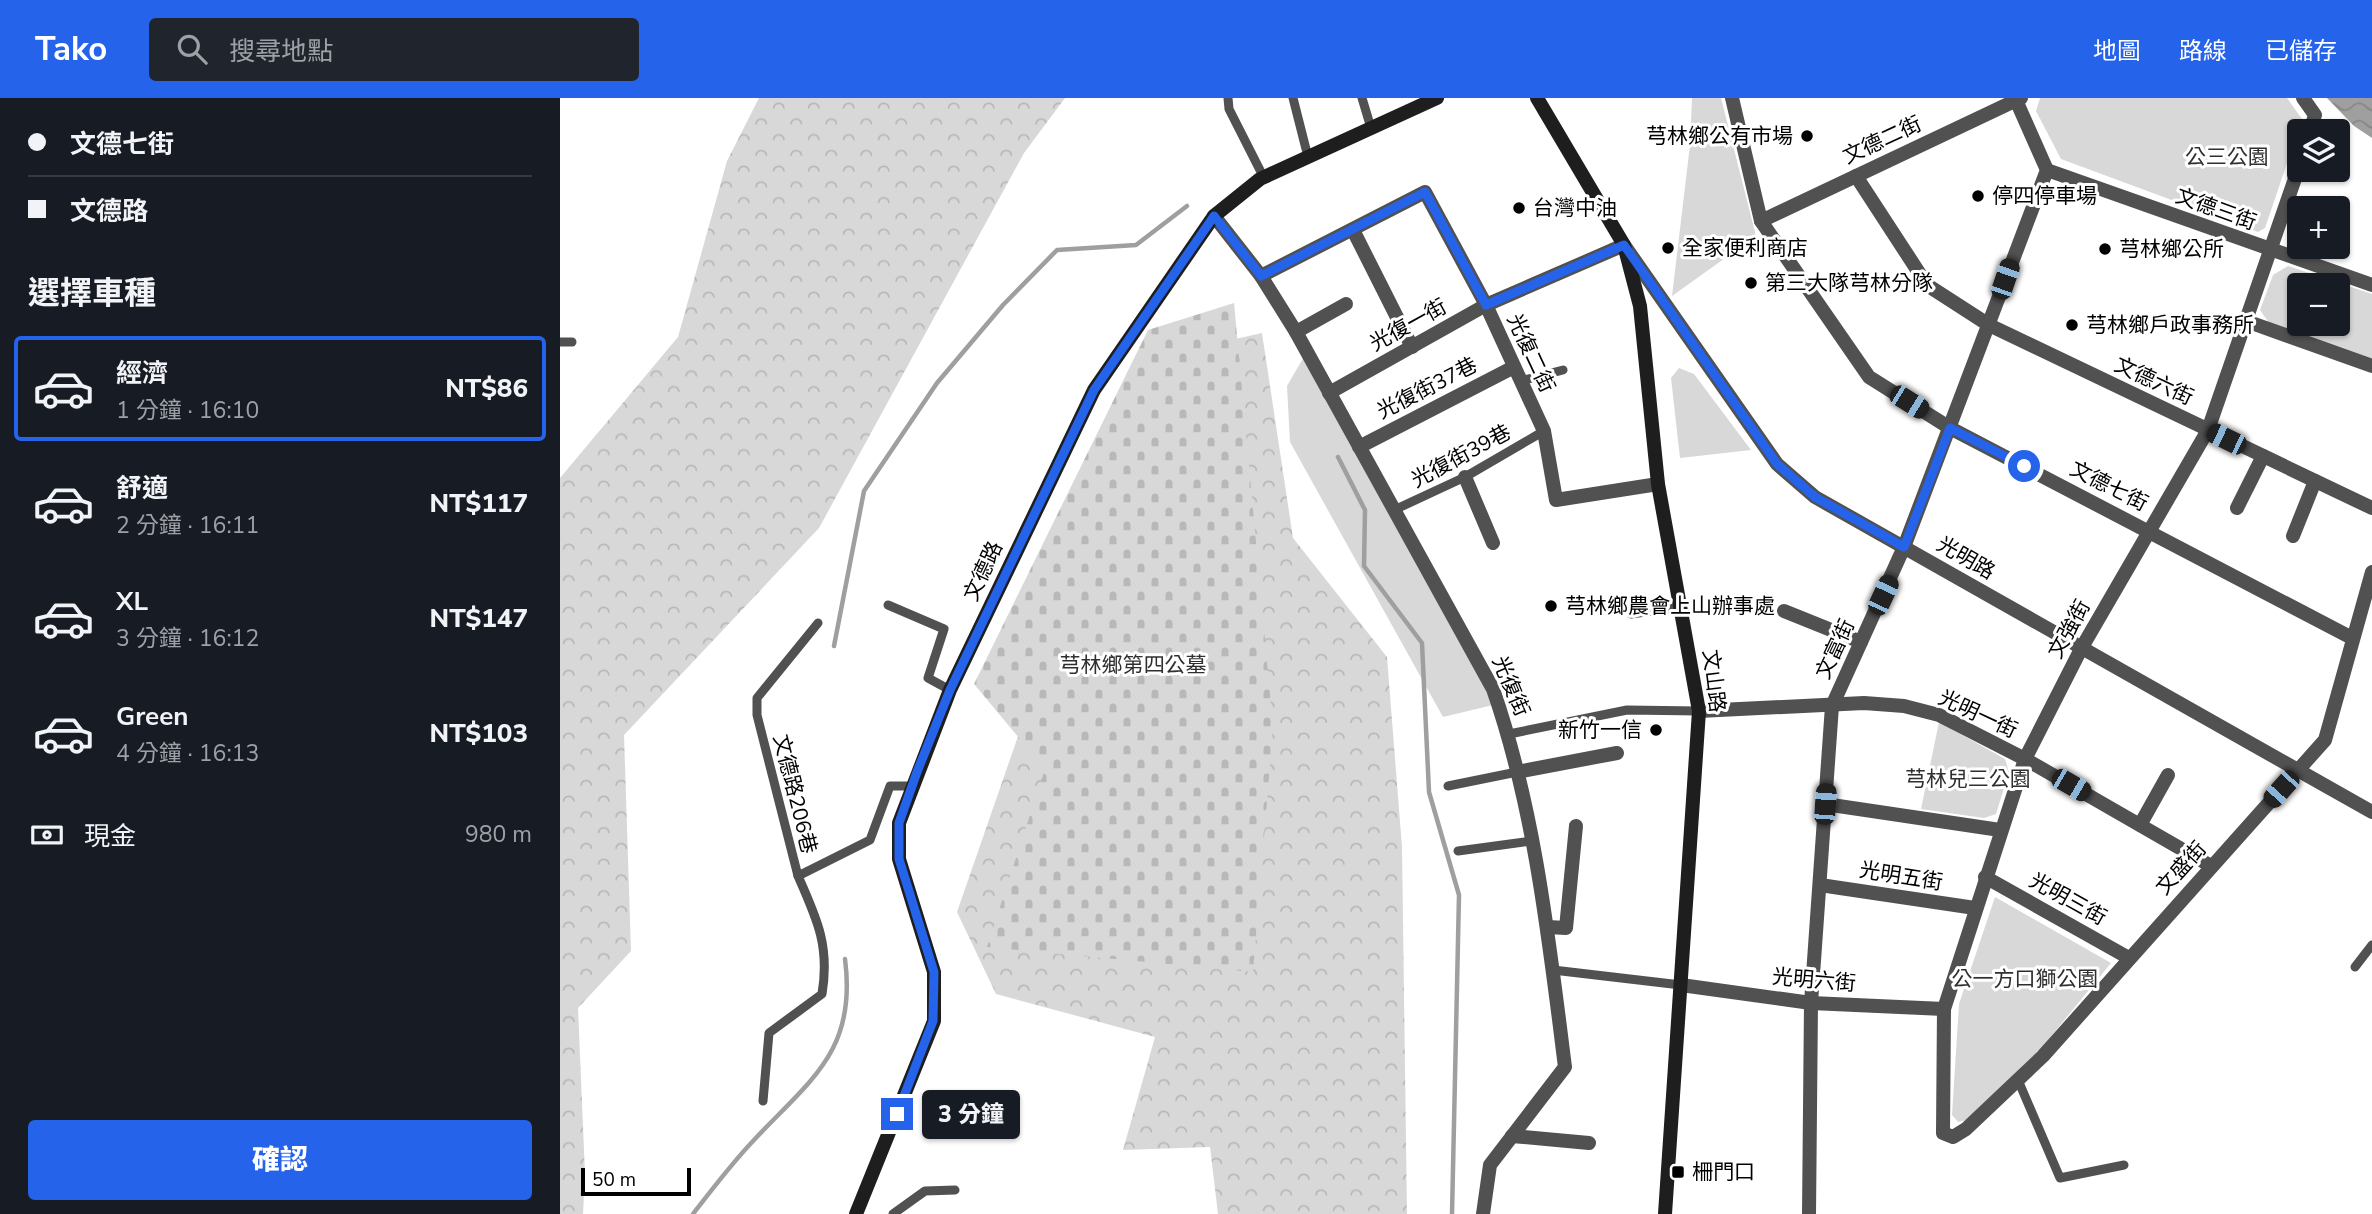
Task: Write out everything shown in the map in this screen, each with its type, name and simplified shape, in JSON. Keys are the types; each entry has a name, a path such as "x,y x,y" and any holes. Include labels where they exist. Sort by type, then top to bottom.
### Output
{"main road":[{"name":"文德路","path":"856,1214 933,1021 934,972 899,859 899,823 950,690 1094,390 1214,216 1264,177 1437,98"},
{"name":"文山路","path":"1538,98 1624,245 1640,306 1658,484 1699,711 1665,1214"}],"street":[{"path":"2303,98 2315,115 2314,119"},
{"name":"文德七街","path":"1733,99 1761,222 1869,377 1950,428 2352,638"},
{"path":"2017,99 2047,170"},
{"name":"文德二街","path":"1761,222 2017,99"},
{"name":"文德三街","path":"2047,170 2372,285"},
{"name":"文富街","path":"1809,1214 1811,1003 1832,706 1904,547 2047,170"},
{"name":"文德六街","path":"1856,176 1927,285 1989,326 2372,508"},
{"name":"文強街","path":"1942,1133 1944,1009 2025,759 2081,649 2208,430 2294,182"},
{"name":"光復二街","path":"1261,276 1425,192 1486,305 1544,431 1556,500 1658,484"},
{"name":"光復街","path":"1214,216 1261,276 1296,332 1493,689 1508,734 1548,926 1565,1067 1490,1165 1483,1214"},
{"path":"1353,230 1412,347"},
{"name":"光復一街","path":"1329,393 1486,305 1624,245"},
{"name":"光明路","path":"1624,245 1777,464 1815,497 2372,812"},
{"path":"1296,332 1346,304"},
{"path":"2246,321 2372,366"},
{"name":"光復街37巷","path":"1359,447 1514,367"},
{"path":"2237,508 2263,456"},
{"path":"1465,477 1493,544"},
{"path":"2292,537 2315,481"},
{"name":"文盛街","path":"1942,1133 1953,1137 1966,1129 2043,1056 2325,740 2372,572"},
{"path":"1784,611 1861,642"},
{"name":"光明一街","path":"1699,711 1864,703 1904,706 1939,715 2025,759 2211,866"},
{"path":"1517,772 1617,752"},
{"path":"2140,825 2168,775"},
{"path":"1825,804 2000,830"},
{"path":"1548,926 1566,928 1576,826"},
{"name":"光明三街","path":"1985,877 2129,958"},
{"name":"光明五街","path":"1820,885 1976,908"},
{"name":"光明六街","path":"1681,985 1811,1003 1944,1009"},
{"path":"1512,1136 1590,1143"}],"lane":[{"path":"1228,98 1229,109 1264,177"},
{"path":"1293,98 1307,158"},
{"path":"1362,98 1371,128"},
{"path":"560,342 572,342"},
{"path":"1521,381 1563,370"},
{"name":"光復街39巷","path":"1394,510 1465,477 1544,431"},
{"path":"888,605 944,629 928,678 950,690"},
{"path":"1631,614 1682,607"},
{"name":"文德路206巷","path":"818,623 757,698 757,715 798,876 870,840 890,786 912,786"},
{"path":"1508,734 1627,710 1699,711"},
{"path":"1448,786 1517,772"},
{"path":"1458,851 1531,841"},
{"path":"763,1101 769,1033 822,994 827,964 819,922 798,876"},
{"path":"2355,967 2372,945"},
{"path":"1553,970 1681,985"},
{"path":"2018,1080 2060,1178 2124,1165"},
{"path":"893,1214 925,1191 955,1190"}],"green space":[{"path":"759,98 1065,98 1024,153 819,528 624,735 631,951 578,1008 585,1174 583,1214 560,1214 560,478 678,337 727,161"},
{"path":"1692,98 1721,98 1756,236 1672,296 1690,145"},
{"name":"公三公園","path":"2040,98 2287,98 2302,119 2287,119 2287,163 2265,228 2258,232 2061,159 2036,111"},
{"path":"2288,266 2309,273 2287,273 2287,329 2269,323 2260,310 2273,275"},
{"path":"2350,287 2372,294 2372,360 2305,336 2350,336"},
{"name":"芎林鄉第四公墓","path":"1234,303 1273,727 1253,972 987,947 1045,769 974,684 1148,330"},
{"path":"1262,333 1293,538 1387,657 1402,847 1407,1214 1218,1214 1210,1147 1123,1150 1155,1037 996,994 957,912 1099,503 1191,349"},
{"path":"1305,355 1488,685 1493,705 1443,717 1290,442 1287,386"},
{"path":"1679,368 1694,374 1751,450 1680,458 1671,378"},
{"name":"芎林兒三公園","path":"1939,722 2005,759 2009,772 1996,814 1984,818 1921,809"},
{"name":"公一方口獅公園","path":"1995,897 2111,963 2043,1046 1967,1120 1958,1122 1952,1115 1959,1004"}],"water":[{"path":"2327,98 2372,98 2372,138 2347,119"}],"waterway":[{"path":"834,646 864,491 937,383 1003,305 1057,250 1136,245 1187,206"},
{"path":"1338,457 1365,510 1364,566 1422,643 1429,792 1459,895 1452,1214"},
{"path":"693,1214 738,1158 811,1080 837,1041 844,1018 847,991 845,959"}],"place":[{"name":"芎林鄉公有市場","path":"1807,136"},
{"name":"停四停車場","path":"1978,196"},
{"name":"台灣中油","path":"1519,208"},
{"name":"全家便利商店","path":"1668,248"},
{"name":"芎林鄉公所","path":"2105,249"},
{"name":"第三大隊芎林分隊","path":"1751,283"},
{"name":"芎林鄉戶政事務所","path":"2072,325"},
{"name":"芎林鄉農會上山辦事處","path":"1551,606"},
{"name":"新竹一信","path":"1656,730"},
{"name":"柵門口","path":"1678,1172"}],"route":[{"path":"897,1114 933,1021 934,972 899,859 899,823 917,772 950,690 1060,454 1094,390 1214,216 1261,276 1425,192 1486,305 1624,245 1777,464 1815,497 1904,547 1950,428 2024,466"}]}
